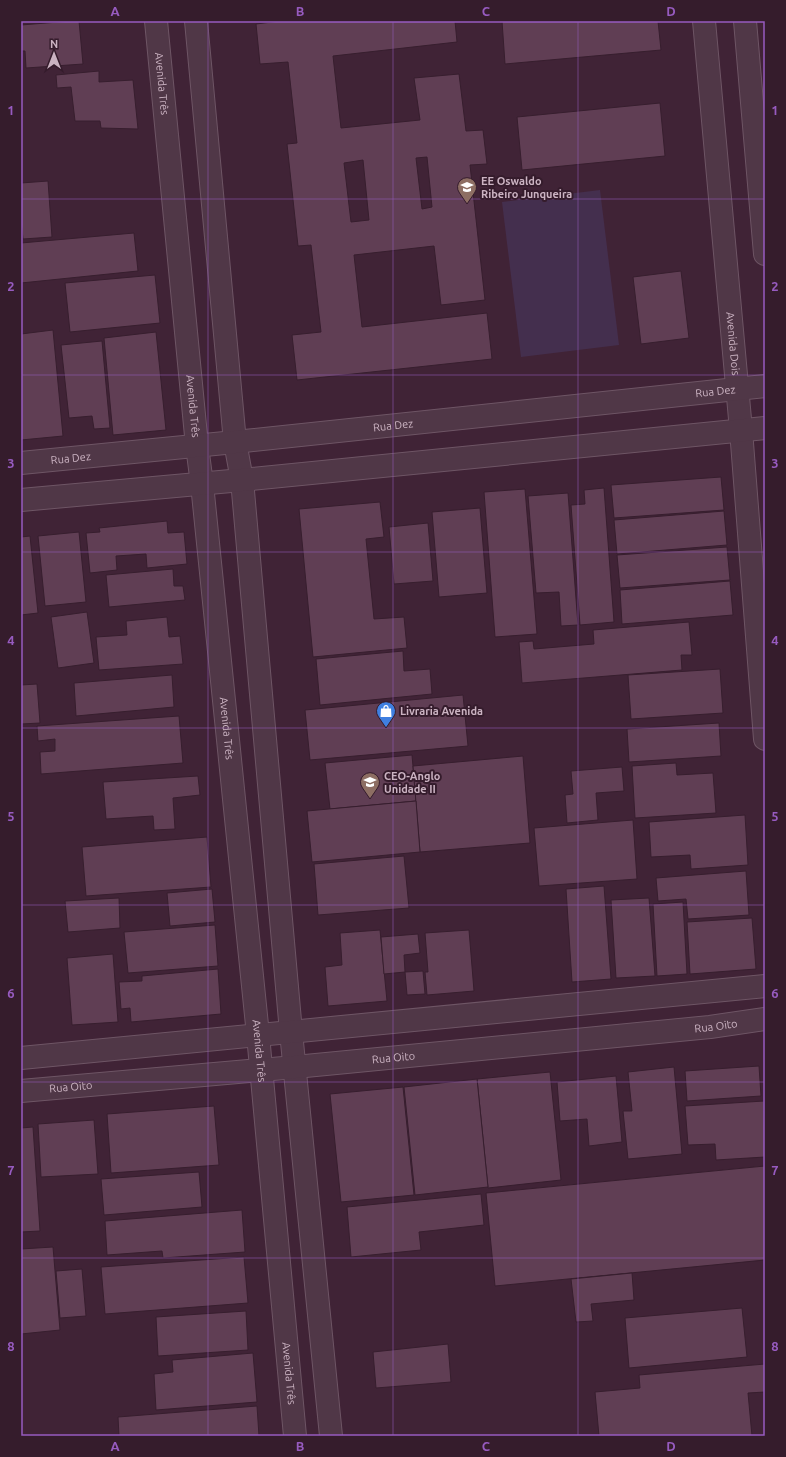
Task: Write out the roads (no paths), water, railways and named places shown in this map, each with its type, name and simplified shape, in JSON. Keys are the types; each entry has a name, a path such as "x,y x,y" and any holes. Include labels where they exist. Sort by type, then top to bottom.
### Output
{"street":[{"name":"Avenida Três","path":"156,21 197,446 258,1036 295,1436"},
{"path":"196,21 235,442 242,480 291,1032 331,1436"},
{"name":"Avenida Dois","path":"704,21 740,430 765,739"},
{"path":"745,21 765,254"},
{"name":"Rua Dez","path":"21,463 197,446 765,386"},
{"path":"21,500 202,484 765,428"},
{"path":"21,1058 765,986"},
{"name":"Rua Oito","path":"21,1091 295,1068 710,1027 765,1019"}],"place":[{"name":"EE Oswaldo Ribeiro Junqueira","path":"467,204"},
{"name":"Livraria Avenida","path":"386,728"},
{"name":"CEO-Anglo Unidade II","path":"370,799"}]}
